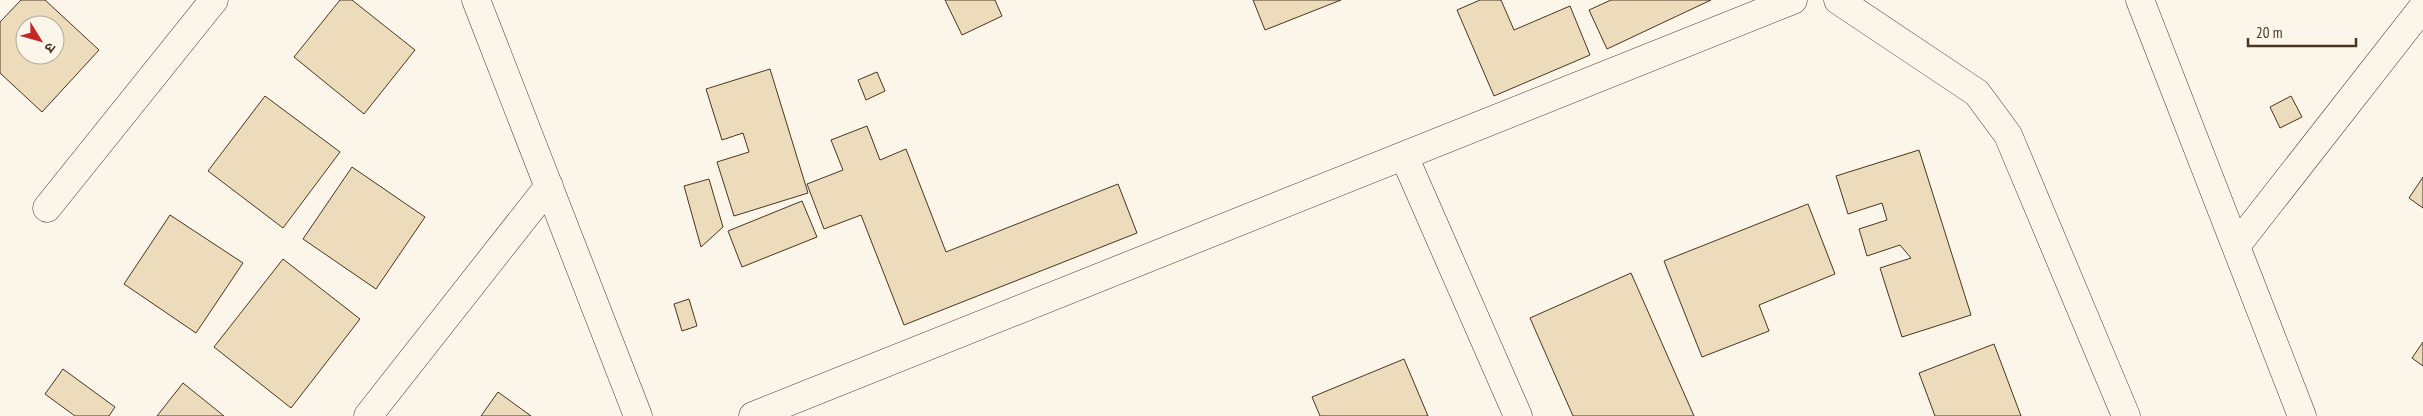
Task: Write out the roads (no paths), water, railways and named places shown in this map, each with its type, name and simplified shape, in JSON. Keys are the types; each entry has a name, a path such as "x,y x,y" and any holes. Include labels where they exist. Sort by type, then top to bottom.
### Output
{"street":[{"path":"47,208 214,0"},
{"path":"476,0 638,416"},
{"path":"753,416 1793,0"},
{"path":"1838,0 1977,93 2008,134 2126,416"},
{"path":"2140,0 2302,416"},
{"path":"2236,246 2423,7"},
{"path":"1404,156 1518,416"},
{"path":"368,416 549,186"}]}
